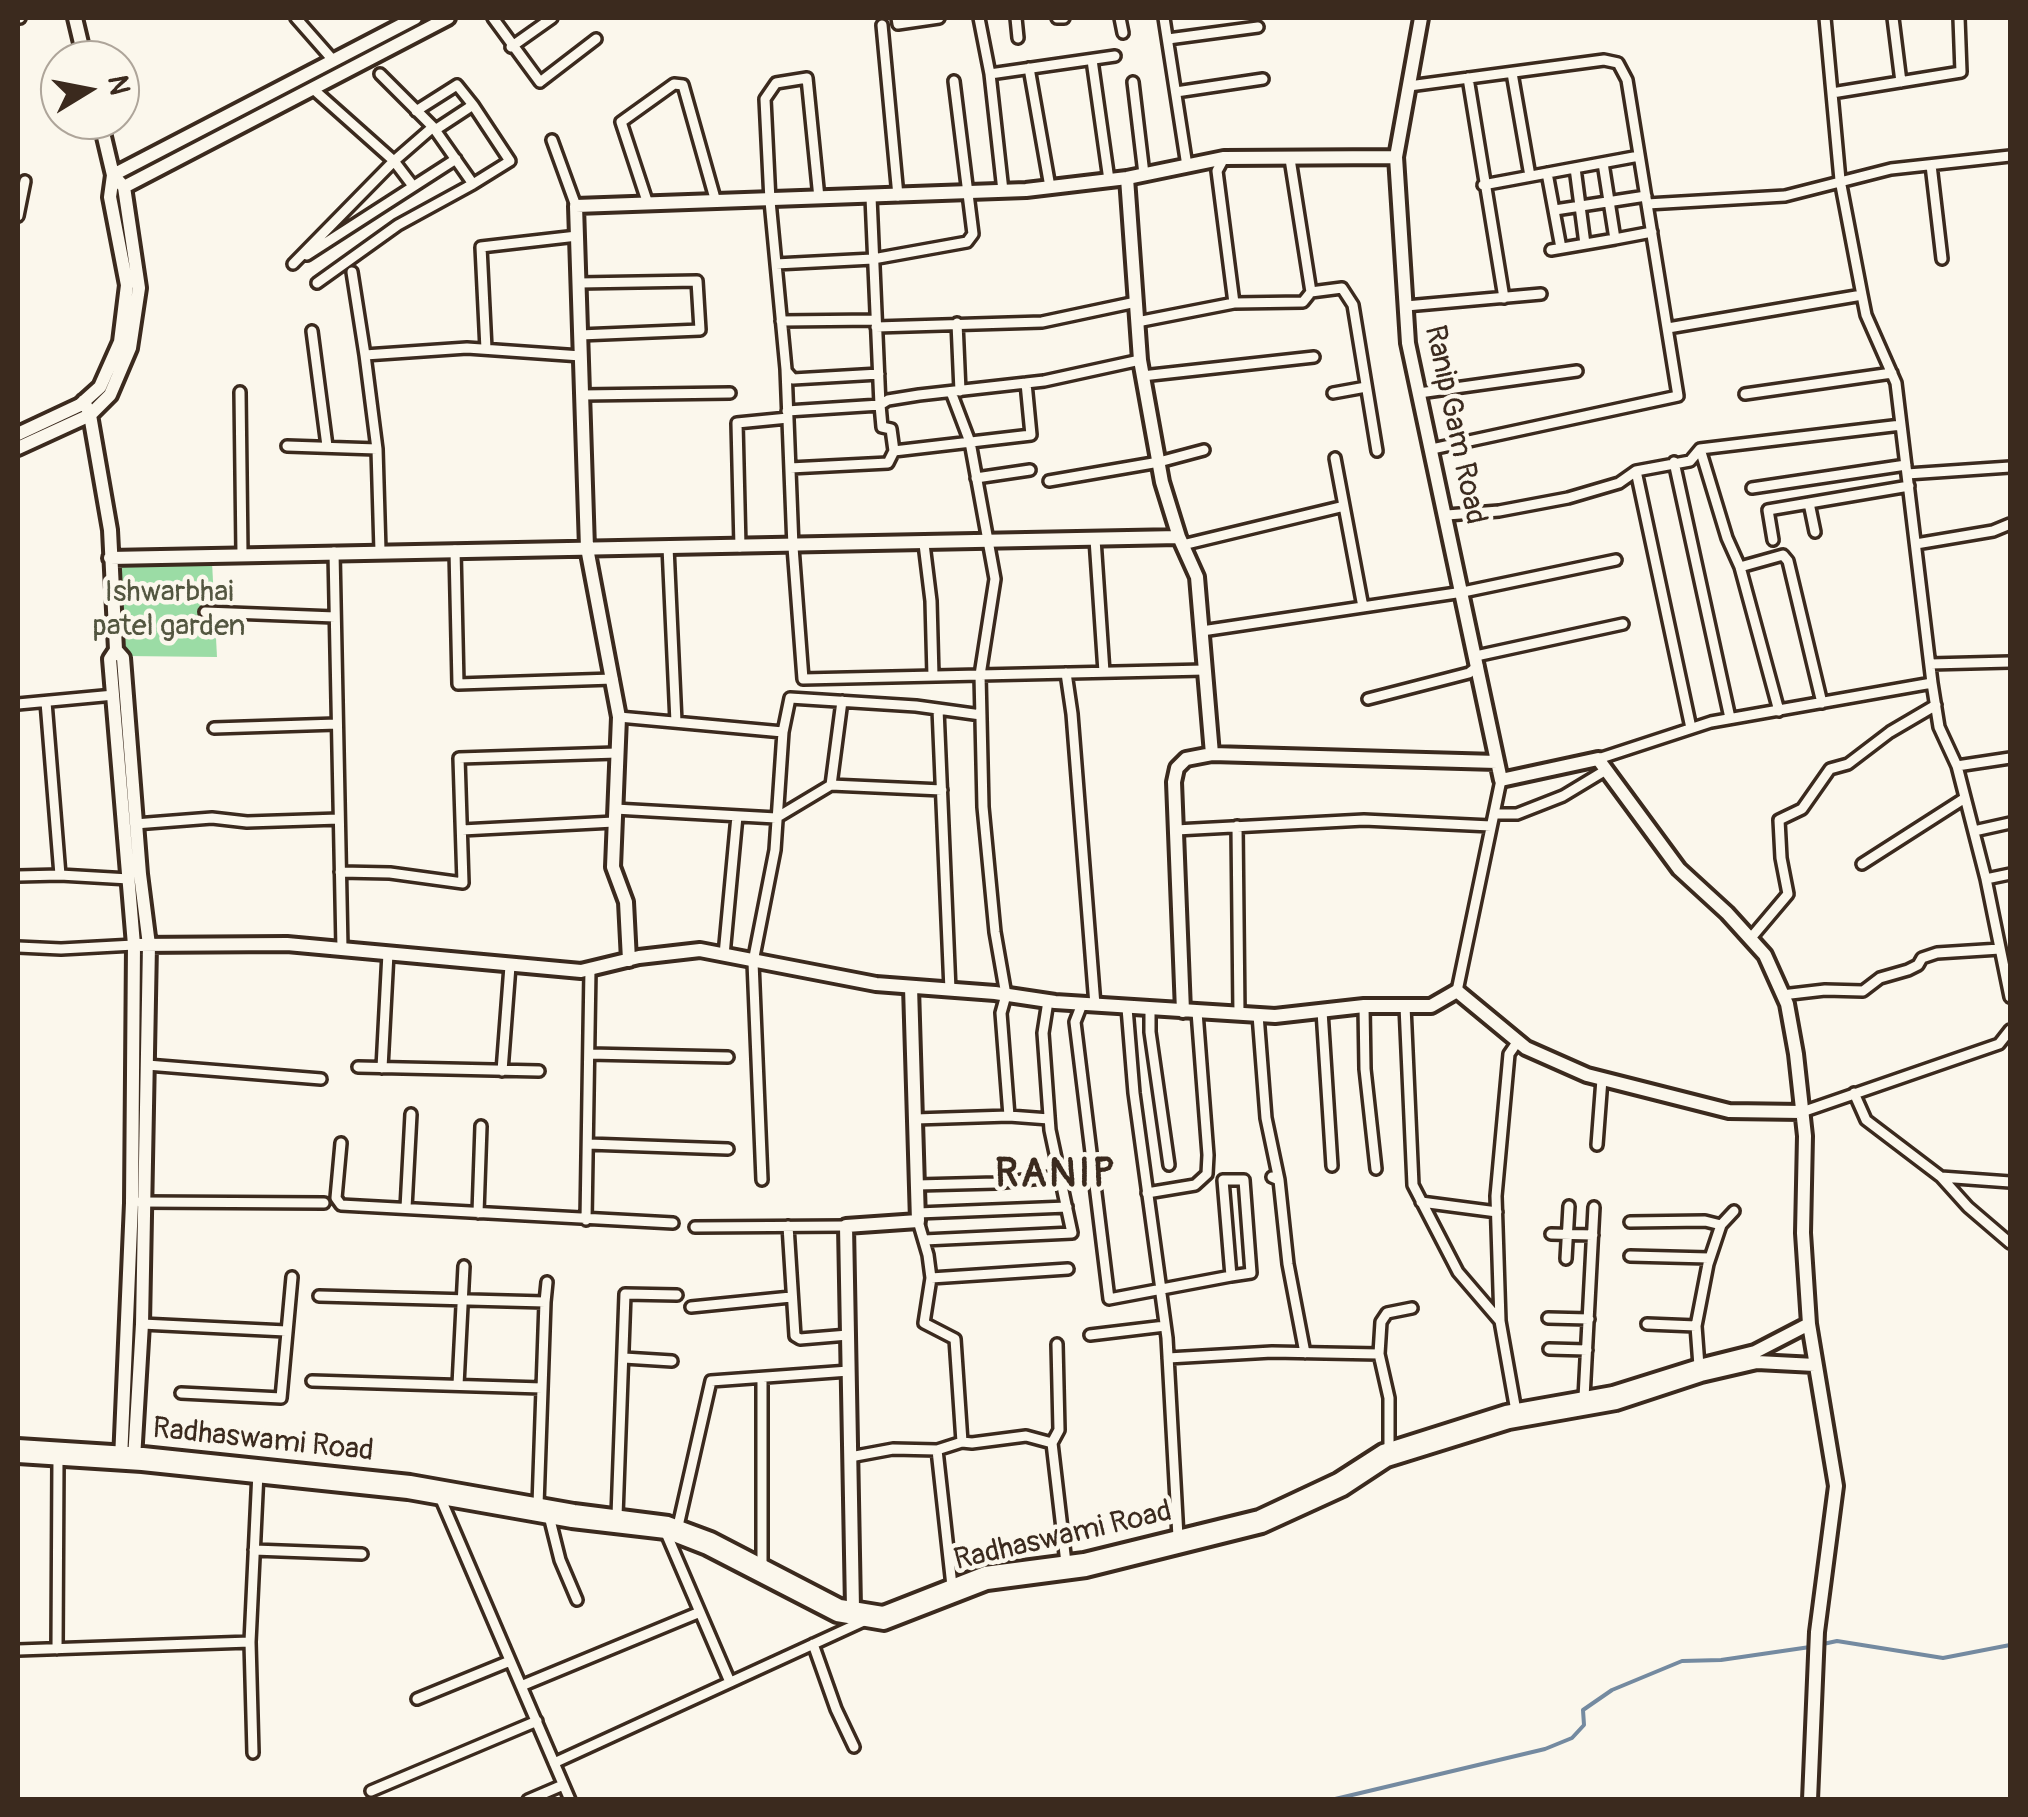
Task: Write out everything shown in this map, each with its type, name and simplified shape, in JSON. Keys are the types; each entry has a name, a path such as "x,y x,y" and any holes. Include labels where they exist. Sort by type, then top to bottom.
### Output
{"street":[{"path":"296,18 332,58"},
{"path":"113,175 415,18"},
{"path":"124,187 448,18"},
{"path":"493,18 540,82 596,39"},
{"path":"511,47 552,18"},
{"path":"897,18 898,24 940,18"},
{"path":"978,18 990,74 1003,192"},
{"path":"1016,18 1018,38"},
{"path":"1120,18 1123,33"},
{"path":"1164,18 1187,166"},
{"name":"Ranip Gam Road","path":"1421,18 1396,157 1408,343 1501,780"},
{"path":"1824,18 1840,180 1866,315 1892,373 1901,424 1939,728 1957,766 1986,879 2010,998"},
{"path":"1893,18 1901,82"},
{"path":"1832,93 1961,72 1959,18"},
{"path":"882,25 898,196"},
{"path":"1168,39 1258,27"},
{"path":"990,74 1114,56"},
{"path":"1092,60 1108,180"},
{"path":"1409,86 1604,60 1618,63 1627,80 1678,396 1432,450"},
{"path":"1028,68 1050,188"},
{"path":"1512,72 1530,176"},
{"path":"380,74 434,129 473,184"},
{"path":"762,1180 754,962 774,850 783,732 790,698 803,679 792,547 786,370 765,99 776,82 807,78 819,199"},
{"path":"1468,78 1504,298"},
{"path":"1176,92 1263,79"},
{"path":"776,264 872,259 967,242 973,234 954,81"},
{"path":"1132,82 1144,174"},
{"path":"316,284 398,226 510,160 457,84 416,111"},
{"path":"648,204 621,122 674,84 683,84 716,202"},
{"path":"312,88 394,160 414,186"},
{"path":"456,159 293,264 394,160 473,105"},
{"path":"18,434 87,408 120,342 128,285 110,197 113,175 105,140"},
{"path":"552,140 576,206 587,548 619,717 613,867 626,902 630,960"},
{"path":"1483,184 1639,156"},
{"path":"1555,210 1610,202 1785,196 1840,180 2010,156"},
{"path":"576,206 1003,192 1127,178 1224,158 1396,157"},
{"path":"1224,158 1218,171 1234,303"},
{"path":"1290,159 1311,292"},
{"path":"1602,163 1614,239"},
{"path":"1930,165 1942,259"},
{"path":"1574,168 1585,244"},
{"path":"1548,173 1555,210 1556,249 1652,232"},
{"path":"18,448 110,395 130,348 139,288 124,187 113,175"},
{"path":"1127,178 1142,376 1180,541 1197,576 1212,754"},
{"path":"18,216 25,181"},
{"path":"790,468 888,462 894,450 891,428 882,427 880,405 871,197"},
{"path":"486,349 481,247 577,236"},
{"path":"352,272 377,449 380,552"},
{"path":"579,283 697,281 700,330 580,336"},
{"path":"1137,322 1234,303 1303,302 1311,292 1342,288 1353,305 1377,451"},
{"path":"1406,306 1541,294"},
{"path":"1668,328 1862,295"},
{"path":"781,321 1042,322 1136,302"},
{"path":"957,323 956,392 970,442 995,579 980,675 982,807 1006,995 1001,1013 1009,1116"},
{"path":"312,331 327,446"},
{"path":"365,355 486,349 581,356"},
{"path":"1142,376 1314,356"},
{"path":"740,547 737,423 1026,383 1140,360"},
{"path":"786,370 792,379 879,374"},
{"path":"1420,393 1577,371"},
{"path":"1745,394 1892,373"},
{"path":"894,450 1031,435 1026,383"},
{"path":"1333,392 1366,388"},
{"path":"240,392 242,554"},
{"path":"582,395 730,393"},
{"path":"87,408 108,514 116,650 123,658 119,694 134,945 142,1324 128,1458"},
{"path":"1446,515 1499,511 1568,498 1619,483 1636,471 1690,461 1700,448 1901,424"},
{"path":"288,446 377,449"},
{"path":"1700,448 1726,538 1740,567 1779,710"},
{"path":"1049,482 1204,450"},
{"path":"1335,458 1363,607"},
{"path":"1674,462 1730,718"},
{"path":"1752,488 1907,470 2010,467"},
{"path":"976,478 1030,470"},
{"path":"1636,471 1691,728"},
{"path":"1774,540 1768,510 1909,486"},
{"path":"1809,503 1815,532"},
{"path":"110,558 1095,539 1180,541 1344,506"},
{"path":"1916,544 1993,531 2010,524"},
{"path":"1095,539 1104,672"},
{"path":"924,544 931,601 933,676"},
{"path":"668,547 676,722"},
{"path":"455,550 458,684 612,679"},
{"path":"334,552 342,948"},
{"path":"1740,567 1783,555 1788,561 1822,703"},
{"path":"1202,631 1463,592 1616,560"},
{"path":"205,612 336,617"},
{"path":"1368,699 1469,673 1477,661 1622,624"},
{"path":"1930,664 2010,662"},
{"path":"803,679 1205,670"},
{"path":"1066,673 1072,714 1088,1005 1076,1022 1109,1299 1251,1273 1244,1180 1223,1180 1231,1276"},
{"path":"1494,814 1517,814 1540,805 1602,765 1691,728 1932,683"},
{"path":"18,704 119,694"},
{"path":"119,694 150,945 128,1458"},
{"path":"790,698 980,715"},
{"path":"831,785 842,701"},
{"path":"46,702 60,874"},
{"path":"1750,938 1788,894 1779,820 1802,809 1830,770 1848,764 1936,704"},
{"path":"938,709 950,990"},
{"path":"619,717 783,732"},
{"path":"214,728 338,724"},
{"path":"340,872 390,872 463,882 459,758 617,753"},
{"path":"1146,1193 1195,1184 1207,1174 1176,830 1177,768 1186,759 1212,754 1497,762"},
{"path":"1957,766 2010,758"},
{"path":"1602,765 1679,869 1765,955 1782,995 1796,1054 1805,1136 1803,1234 1809,1324 1836,1486 1817,1632 1810,1800"},
{"path":"18,947 287,944 582,971 700,950 859,982 1127,1008 1258,1015 1364,1006 1431,1006 1457,991 1501,780 1602,765"},
{"path":"462,830 615,815 776,818 831,785 942,790"},
{"path":"1862,864 1965,798"},
{"path":"724,955 737,816"},
{"path":"136,824 212,818 248,822 339,819"},
{"path":"1176,830 1364,820 1492,826"},
{"path":"1974,831 2010,824"},
{"path":"1238,826 1239,1014"},
{"path":"18,876 60,874 129,879"},
{"path":"1986,879 2010,874"},
{"path":"1782,995 1862,991 1880,978 1908,970 1922,958 1937,953 2000,950"},
{"path":"382,1068 388,953"},
{"path":"502,1070 510,966"},
{"path":"586,1220 590,969"},
{"path":"911,987 918,1217 931,1278 924,1323 954,1339 962,1442"},
{"path":"1457,991 1526,1048 1602,1079 1728,1111 1802,1112 1998,1044 2010,1030"},
{"path":"924,1240 1072,1232 1050,1120 1043,1033 1048,1001"},
{"path":"1364,1006 1365,1069 1376,1169"},
{"path":"1405,1006 1412,1184 1458,1272 1500,1321"},
{"path":"1127,1008 1146,1193 1165,1326 1178,1537"},
{"path":"1150,1009 1169,1165"},
{"path":"1322,1011 1332,1166"},
{"path":"1258,1015 1266,1118 1305,1353"},
{"path":"1516,1411 1500,1321 1497,1212 1509,1054 1518,1041"},
{"path":"589,1054 728,1057"},
{"path":"146,1065 321,1079"},
{"path":"358,1067 539,1072"},
{"path":"1597,1145 1602,1079"},
{"path":"1854,1094 1866,1120 1941,1178 2010,1243"},
{"path":"406,1208 411,1114"},
{"path":"915,1118 1009,1116 1050,1120"},
{"path":"478,1213 481,1126"},
{"path":"341,1143 338,1203 673,1223"},
{"path":"588,1144 728,1149"},
{"path":"917,1185 1060,1176"},
{"path":"1941,1178 2010,1182"},
{"path":"138,1202 324,1204"},
{"path":"1421,1202 1497,1212"},
{"path":"1566,1259 1569,1206"},
{"path":"1584,1398 1594,1206"},
{"path":"694,1227 846,1226 1067,1207"},
{"path":"1699,1366 1696,1326 1710,1258 1721,1225 1734,1211"},
{"path":"1630,1222 1705,1221 1721,1225"},
{"path":"788,1226 795,1336 800,1339 848,1335"},
{"path":"846,1226 852,1608"},
{"path":"1551,1234 1593,1235"},
{"path":"1630,1256 1710,1258"},
{"path":"458,1385 464,1266"},
{"path":"931,1278 1068,1269"},
{"path":"181,1392 281,1398 292,1277"},
{"path":"538,1505 547,1282"},
{"path":"617,1516 625,1294 676,1295"},
{"path":"318,1296 545,1302"},
{"path":"691,1307 792,1297"},
{"path":"1390,1450 1389,1398 1379,1354 1381,1322 1386,1313 1412,1308"},
{"path":"1548,1318 1589,1319"},
{"path":"142,1324 286,1332"},
{"path":"1646,1324 1696,1326"},
{"name":"Radhaswami Road","path":"18,1446 410,1482 617,1516 711,1539 840,1606 883,1613 985,1573 1066,1562 1259,1516 1338,1480 1390,1450 1516,1411 1614,1393 1755,1352 1809,1324"},
{"path":"1090,1335 1165,1326"},
{"path":"1057,1344 1059,1430 1052,1443 1066,1562"},
{"path":"1549,1349 1588,1350"},
{"path":"1168,1358 1379,1354"},
{"path":"624,1358 672,1360"},
{"name":"Radhaswami Road","path":"259,1470 548,1516 672,1529 837,1615 884,1623 987,1583 1086,1570 1262,1526 1342,1489 1388,1460 1509,1422 1616,1402 1758,1362 1815,1365"},
{"path":"730,1682 700,1612 672,1529 711,1381 848,1371"},
{"path":"762,1378 762,1565"},
{"path":"312,1381 542,1388"},
{"path":"850,1457 894,1449 937,1450 962,1442 1026,1436 1052,1443"},
{"path":"937,1450 952,1586"},
{"name":"Radhaswami Road","path":"18,1456 128,1458"},
{"path":"58,1458 58,1649"},
{"path":"253,1754 250,1642 259,1470"},
{"path":"440,1497 570,1800"},
{"path":"548,1516 560,1560 577,1600"},
{"path":"254,1550 362,1554"},
{"path":"521,1686 700,1612"},
{"path":"554,1763 866,1620"},
{"path":"18,1650 250,1642"},
{"path":"813,1644 854,1747"},
{"path":"417,1699 510,1660"},
{"path":"370,1790 536,1721"},
{"path":"528,1800 563,1785"}],"green space":[{"name":"Ishwarbhai patel garden","path":"212,562 217,657 125,656 121,564"}],"waterway":[{"path":"1823,1644 1837,1641 1943,1658 2010,1645"},
{"path":"1331,1800 1545,1749 1572,1738 1584,1725 1583,1710 1612,1690 1682,1661 1721,1660 1810,1647"}],"district":[{"name":"RANIP","path":"1056,1176"}]}
